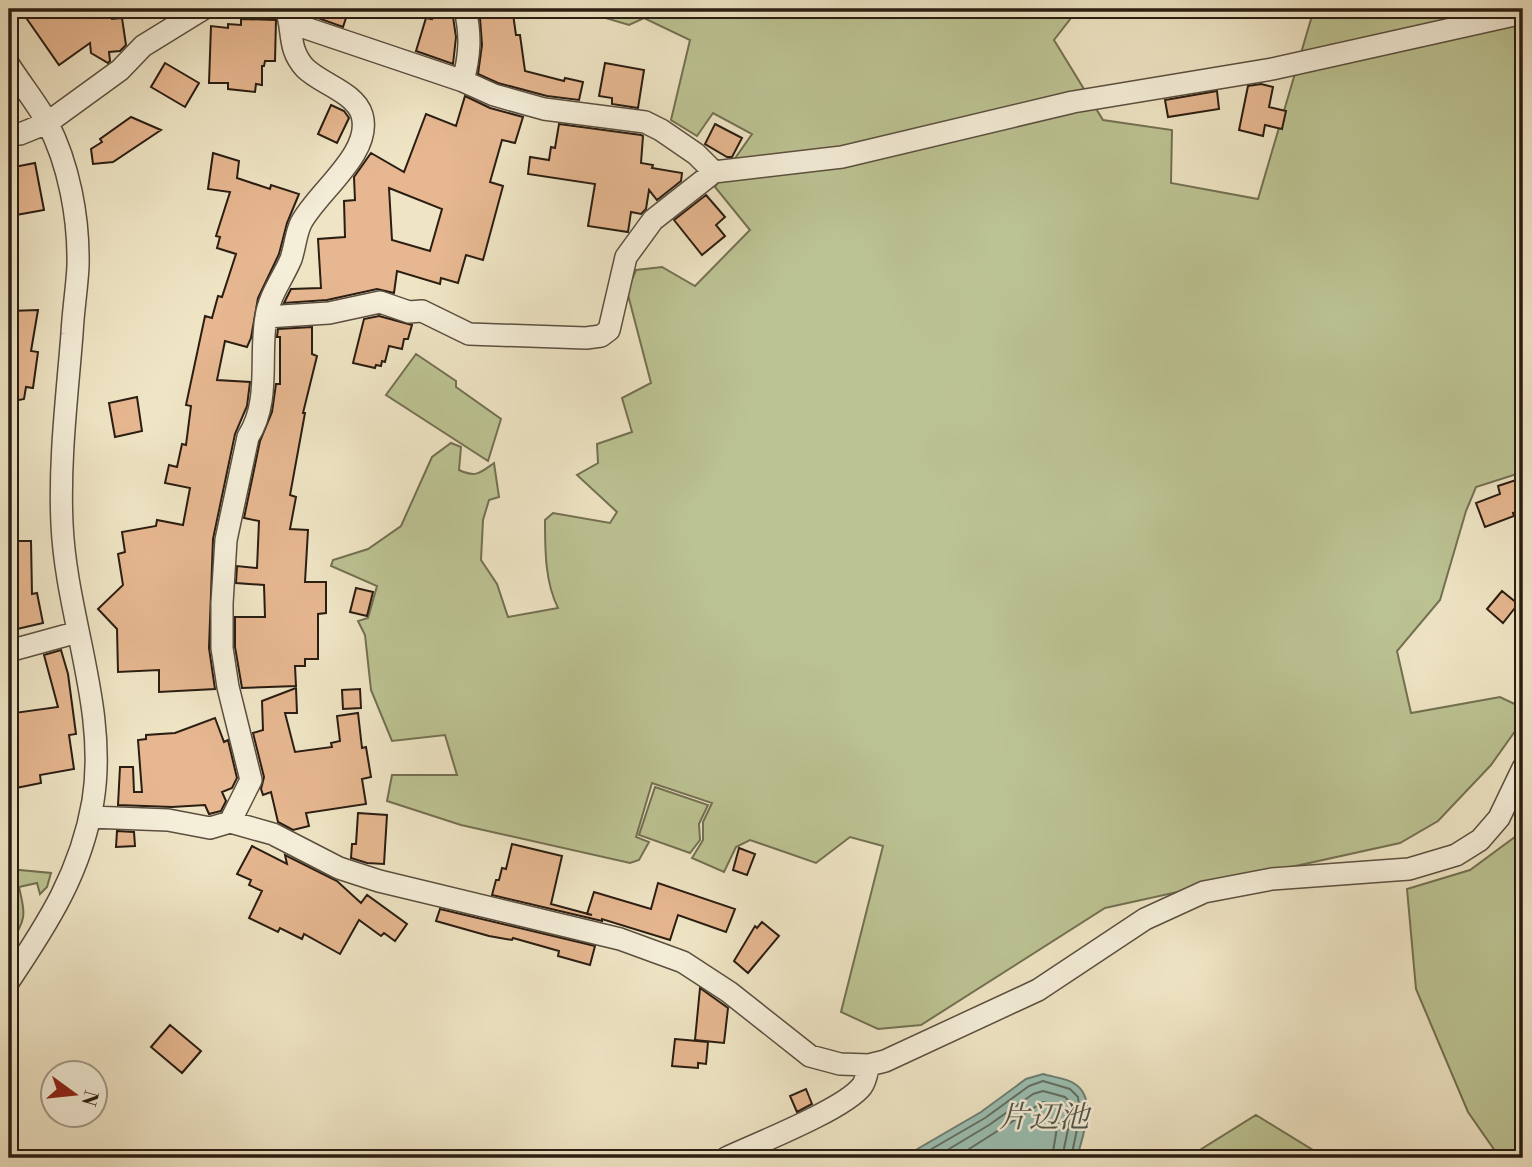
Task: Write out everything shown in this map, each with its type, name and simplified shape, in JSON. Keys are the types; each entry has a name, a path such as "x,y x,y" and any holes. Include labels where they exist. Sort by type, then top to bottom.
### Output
{"street":[{"path":"9,134 20,134 47,123 120,70 143,46 203,9"},
{"path":"463,81 470,57 471,32 465,9"},
{"path":"266,317 329,313 380,302 409,312 422,311 469,334 586,338 601,336 609,330 626,257 653,220 714,172 842,157 1073,102 1272,69 1523,13"},
{"path":"230,822 251,780 228,687 222,648 226,540 248,437 258,422 266,317 291,258 301,223 355,153 364,135 361,114 352,100 306,68 295,51 289,39 289,16 494,94 544,109 645,122 688,148 714,172"},
{"path":"9,65 47,123 65,170 72,198 78,268 62,461 62,526 95,734 96,770 90,817 68,886 9,981"},
{"path":"9,651 78,632"},
{"path":"90,817 168,820 211,828 230,822 273,834 339,868 379,881 620,939 683,962 729,992 810,1056 840,1064 869,1065 886,1061 1038,990 1144,919 1204,892 1272,879 1409,869 1456,855 1480,840 1499,818 1523,768"},
{"path":"726,1158 824,1113 848,1098 863,1085 869,1065"}],"green space":[{"path":"592,9 1078,9 1054,40 1103,120 1172,130 1171,183 1258,199 1314,9 1505,9 1523,23 1523,472 1476,487 1466,511 1440,600 1397,651 1411,713 1500,697 1523,708 1523,720 1491,765 1438,821 1400,843 1105,908 921,1025 878,1029 841,1012 883,846 850,837 816,863 750,840 736,847 724,872 692,858 703,840 703,822 712,803 652,783 636,837 649,842 639,860 630,863 461,825 387,801 392,775 457,775 445,735 392,741 371,690 365,635 358,621 368,618 377,586 331,566 333,560 368,549 401,526 432,457 451,443 461,447 459,470 470,474 478,473 494,463 499,497 489,500 483,520 481,560 497,584 508,617 558,608 548,577 545,520 553,513 610,523 617,512 577,475 598,463 597,444 632,432 622,398 651,383 627,291 636,270 662,267 695,286 750,230 715,187 752,134 713,113 697,136 671,120 690,40 644,18 629,25 595,15"},
{"path":"416,354 456,381 456,387 501,419 488,461 386,395"},
{"path":"655,787 708,805 699,824 700,840 690,853 639,835"},
{"path":"1523,831 1523,1158 1500,1158 1468,1112 1416,989 1407,889 1470,870"},
{"path":"9,869 51,873 47,887 40,894 37,883 19,887 23,918 9,946"},
{"path":"1256,1115 1326,1158 1187,1158"}],"water":[{"name":"片辺池","path":"1043,1074 1072,1082 1086,1099 1085,1129 1077,1158 902,1158 981,1112 1026,1079"}],"building":[{"path":"20,9 111,9 112,19 122,18 126,45 120,51 109,52 108,63 91,53 90,43 59,65"},
{"path":"300,9 349,9 343,27 301,12"},
{"path":"435,9 452,10 456,37 453,64 416,51 426,18 432,19"},
{"path":"513,14 516,35 520,35 525,71 564,81 565,78 583,82 579,100 547,96 498,83 478,74 482,45 480,18"},
{"path":"241,19 276,20 275,61 265,61 262,66 262,85 256,84 255,92 228,89 228,83 209,83 211,26 228,28 228,24 241,25"},
{"path":"165,63 199,83 185,107 151,87"},
{"path":"605,63 644,70 638,108 612,104 612,98 599,96"},
{"path":"1261,84 1273,87 1269,107 1286,111 1282,129 1265,125 1263,136 1239,130 1248,86"},
{"path":"1217,91 1219,109 1168,117 1165,100"},
{"path":"465,96 490,108 523,117 515,143 502,140 490,182 503,186 483,260 466,255 458,283 441,278 440,284 397,271 394,293 377,289 327,300 284,303 291,289 321,288 318,239 345,237 344,201 355,200 354,177 371,153 404,172 426,114 456,126","holes":["389,188 442,209 430,251 392,240"]},
{"path":"331,105 344,111 349,118 337,143 318,134"},
{"path":"131,117 161,130 113,162 93,164 91,149 102,142 100,139"},
{"path":"559,124 641,135 641,163 653,165 652,168 682,173 681,181 657,200 649,190 646,209 641,214 631,212 628,232 588,226 595,184 528,174 530,157 549,160 551,147 555,148"},
{"path":"715,124 742,138 732,157 727,157 705,144"},
{"path":"213,153 239,161 237,178 270,189 271,185 299,194 287,223 279,254 258,298 251,338 247,347 225,341 217,380 250,382 247,406 235,434 213,539 209,648 215,689 159,692 159,670 118,672 117,629 98,609 123,585 118,554 125,552 122,532 156,526 157,520 183,525 190,488 165,483 169,465 177,467 182,444 186,445 191,406 186,405 205,316 212,318 218,296 222,297 236,254 217,248 220,237 216,236 230,192 208,189"},
{"path":"35,163 44,210 16,215 9,168"},
{"path":"706,195 725,217 716,225 725,236 702,255 674,220"},
{"path":"38,310 31,351 38,352 33,388 26,387 24,399 9,402 9,311"},
{"path":"379,316 412,325 408,339 404,339 402,349 389,346 385,362 382,361 381,366 376,365 375,368 353,363 364,319"},
{"path":"312,327 312,354 317,356 303,413 290,495 296,497 290,529 308,530 305,582 326,582 326,613 318,614 318,659 305,659 305,666 295,666 296,686 242,688 235,647 235,617 265,617 264,585 236,583 237,566 257,568 259,521 244,518 260,441 272,412 276,384 280,384 278,329"},
{"path":"137,397 142,431 115,437 109,403"},
{"path":"1516,480 1523,510 1485,527 1476,503 1500,494 1498,486"},
{"path":"10,541 31,541 32,594 37,593 43,623 17,629 9,589"},
{"path":"356,588 373,592 367,616 350,612"},
{"path":"1502,591 1518,604 1503,623 1487,609"},
{"path":"61,650 68,674 76,734 69,735 74,769 40,775 41,783 11,789 9,744 18,743 14,713 58,707 44,655"},
{"path":"296,688 297,713 285,713 295,752 332,747 331,743 340,741 337,716 358,713 362,748 366,747 371,777 362,779 366,804 306,813 309,826 293,830 278,822 271,792 263,795 261,789 264,777 253,733 263,730 262,701"},
{"path":"360,689 361,708 343,709 342,690"},
{"path":"215,718 224,742 228,740 237,778 232,788 222,792 226,801 221,811 209,814 205,805 118,805 120,767 133,767 134,792 142,792 138,740 146,739 146,735 175,733"},
{"path":"358,813 387,815 384,864 351,858 352,844 356,844"},
{"path":"117,831 134,832 135,846 116,847"},
{"path":"512,844 562,856 551,904 587,914 594,892 651,909 658,883 735,909 726,932 678,915 670,940 602,919 492,895 502,868 506,869"},
{"path":"252,846 287,864 285,855 337,881 361,903 367,895 407,924 395,941 384,933 381,936 359,920 340,954 304,934 302,939 280,928 278,932 249,918 262,891 249,885 251,880 237,874"},
{"path":"739,848 755,854 747,875 733,870"},
{"path":"440,909 595,946 590,965 558,956 559,951 436,921"},
{"path":"762,922 779,936 748,973 734,961 755,926 757,928"},
{"path":"700,988 728,1008 724,1043 695,1040"},
{"path":"170,1025 201,1051 182,1073 151,1047"},
{"path":"675,1039 708,1042 706,1064 698,1063 698,1068 672,1066"},
{"path":"806,1089 812,1104 797,1112 790,1096"}]}
